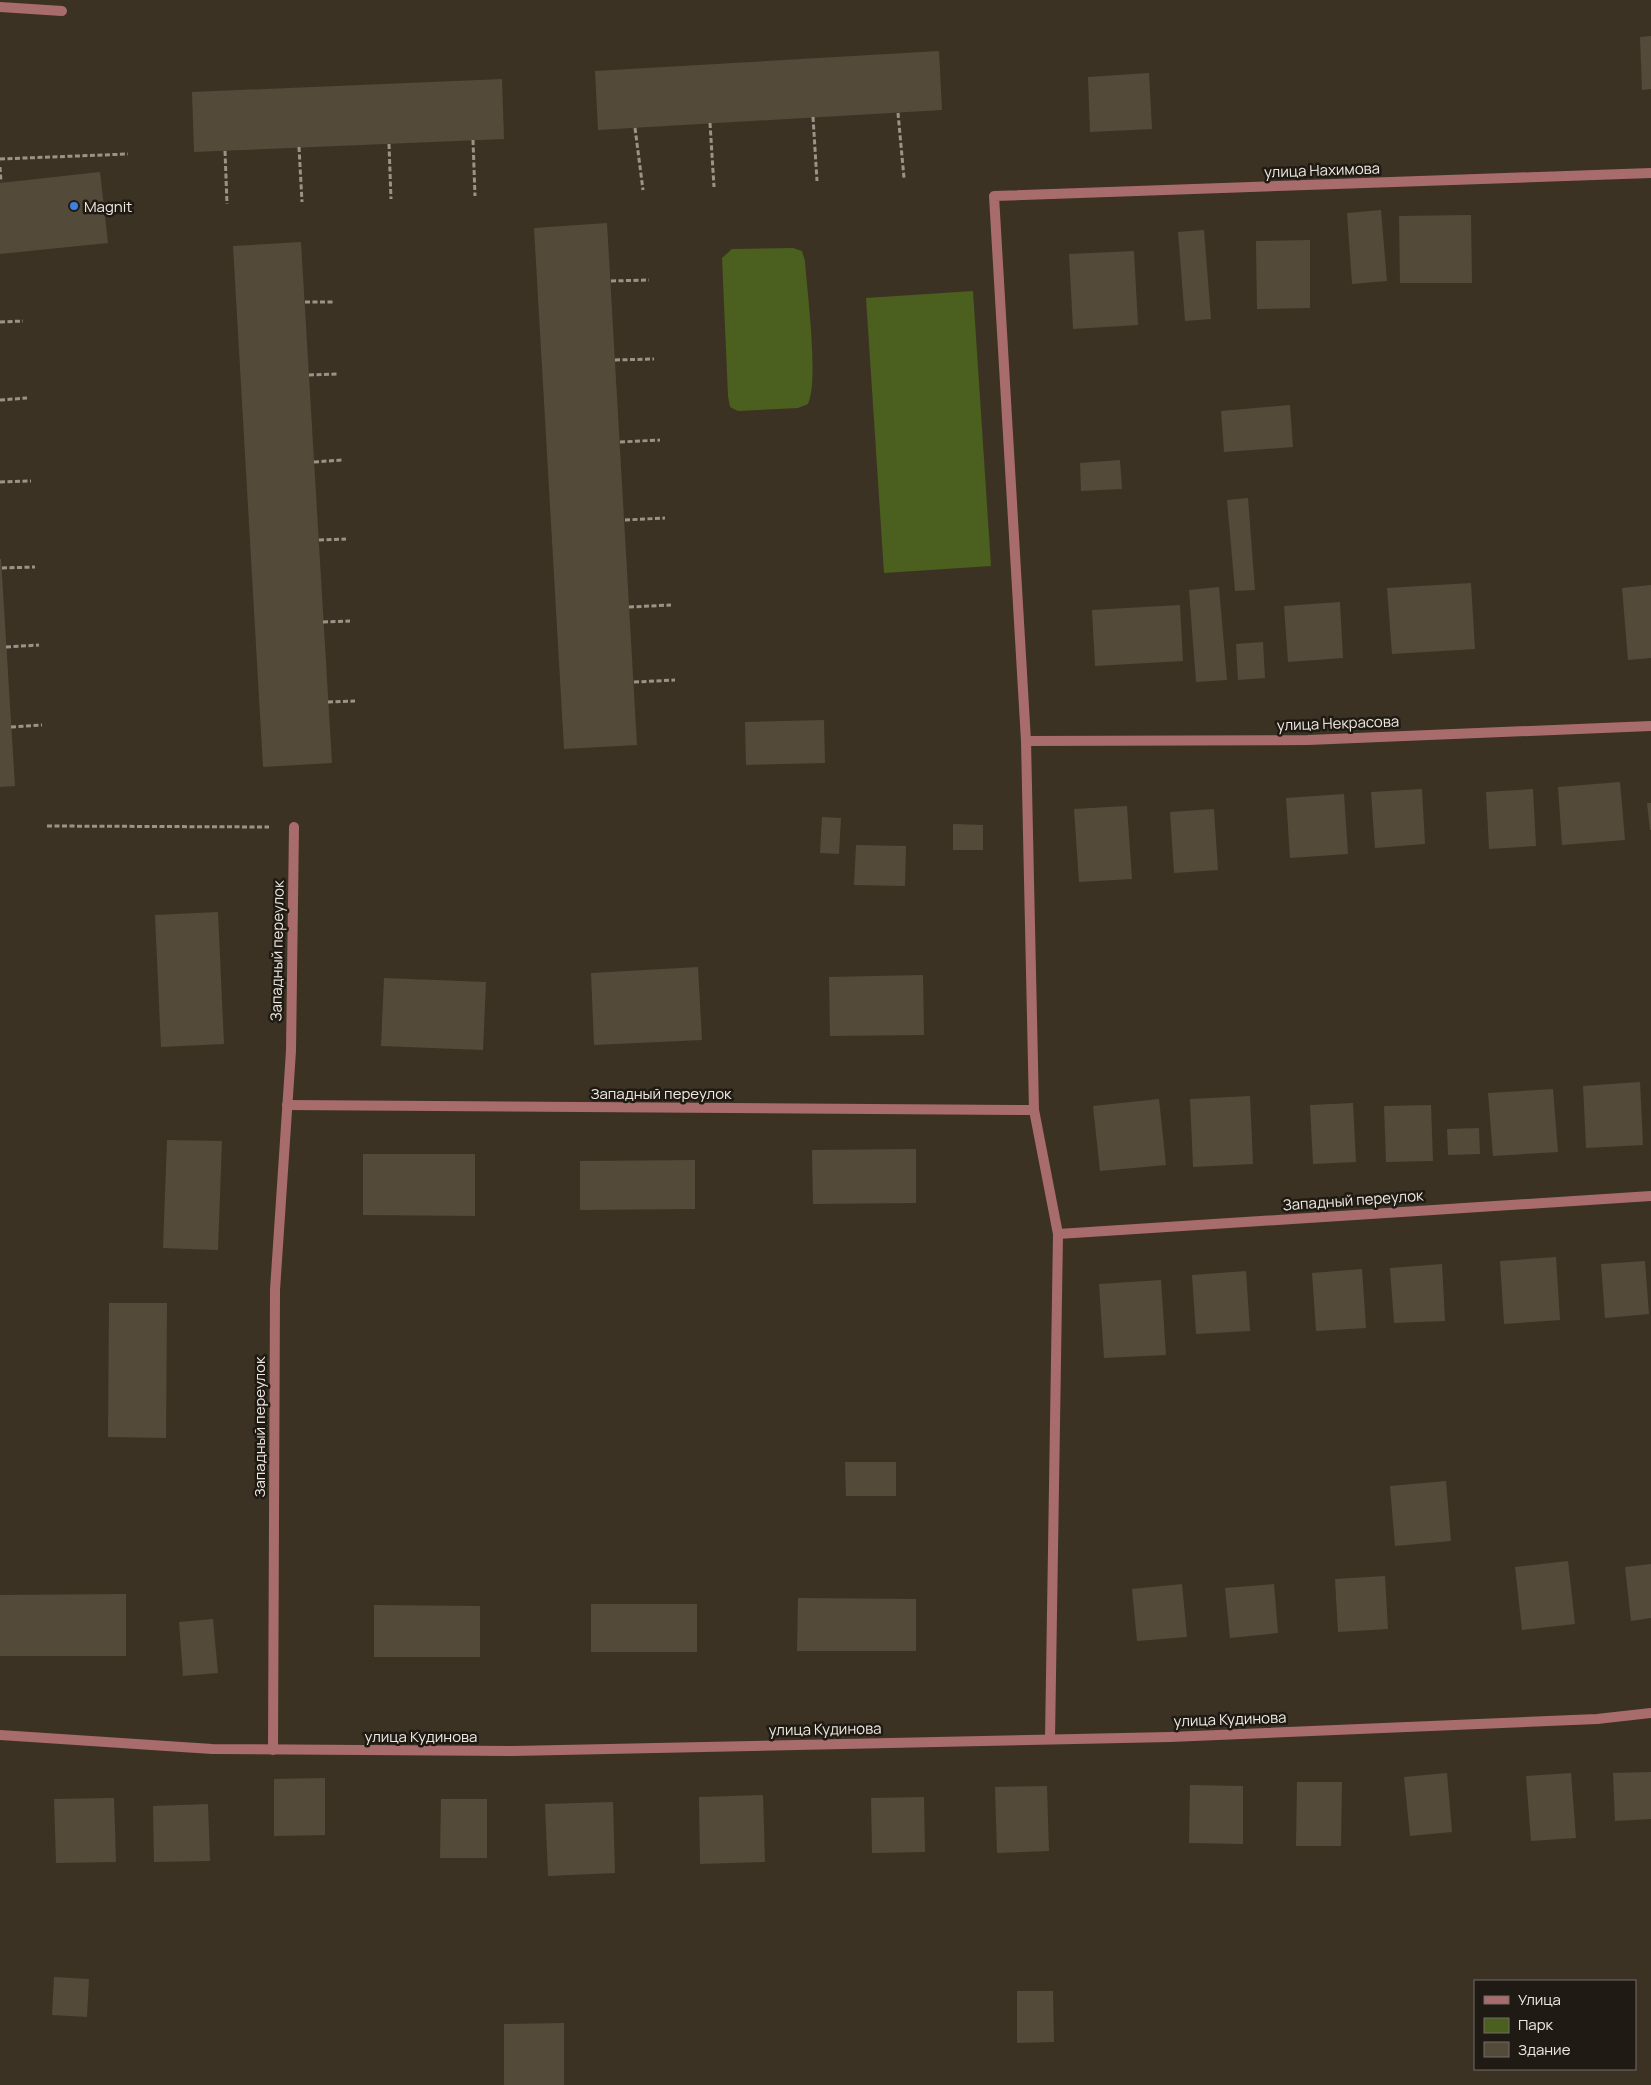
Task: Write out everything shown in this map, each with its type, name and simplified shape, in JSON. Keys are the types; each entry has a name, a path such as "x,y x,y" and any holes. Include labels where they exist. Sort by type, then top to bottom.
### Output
{"street":[{"path":"0,7 62,11"},
{"name":"улица Нахимова","path":"1026,741 994,196 1651,173"},
{"name":"улица Некрасова","path":"1026,741 1308,740 1651,726"},
{"path":"1026,741 1034,1110 1058,1234 1050,1740"},
{"name":"Западный переулок","path":"273,1750 275,1290 291,1051 294,827"},
{"name":"Западный переулок","path":"287,1105 1034,1110"},
{"name":"Западный переулок","path":"1058,1234 1651,1196"},
{"name":"улица Кудинова","path":"0,1735 212,1749 523,1751 1170,1737 1597,1719 1651,1713"}],"path":[{"path":"898,113 904,178"},
{"path":"813,117 817,181"},
{"path":"710,123 714,187"},
{"path":"635,128 643,190"},
{"path":"473,140 475,196"},
{"path":"389,144 391,199"},
{"path":"300,147 302,202"},
{"path":"225,151 227,204"},
{"path":"0,159 128,154"},
{"path":"0,167 1,182"},
{"path":"611,281 649,280"},
{"path":"305,302 333,302"},
{"path":"0,322 23,322"},
{"path":"615,360 654,359"},
{"path":"309,375 337,374"},
{"path":"0,400 27,398"},
{"path":"620,442 660,440"},
{"path":"314,462 342,460"},
{"path":"0,482 31,481"},
{"path":"625,520 665,518"},
{"path":"319,540 346,539"},
{"path":"2,568 35,567"},
{"path":"630,607 671,605"},
{"path":"323,622 350,621"},
{"path":"6,647 38,645"},
{"path":"634,682 676,680"},
{"path":"328,702 355,701"},
{"path":"11,727 42,725"},
{"path":"47,826 294,827"}],"green space":[{"path":"793,248 802,251 805,261 812,356 811,392 808,404 798,408 738,411 730,407 728,396 722,258 732,249"},
{"path":"973,291 991,566 884,573 866,298"}],"building":[{"path":"1651,36 1651,89 1642,90 1640,37"},
{"path":"939,51 942,110 598,130 595,71"},
{"path":"1149,73 1152,129 1090,132 1088,77"},
{"path":"502,79 504,139 194,152 192,92"},
{"path":"100,172 108,243 0,254 0,183"},
{"path":"1381,210 1387,281 1352,284 1347,213"},
{"path":"1471,215 1472,283 1400,283 1399,216"},
{"path":"607,223 637,745 564,749 534,228"},
{"path":"1204,230 1211,319 1185,321 1178,232"},
{"path":"1310,240 1310,308 1257,309 1256,241"},
{"path":"301,242 332,763 263,767 233,246"},
{"path":"1134,251 1138,325 1073,329 1069,254"},
{"path":"1290,405 1293,447 1224,452 1221,411"},
{"path":"1120,460 1122,489 1081,491 1080,463"},
{"path":"1248,498 1255,590 1235,591 1227,500"},
{"path":"0,559 15,786 0,787"},
{"path":"1471,583 1475,649 1392,654 1387,588"},
{"path":"1651,585 1651,658 1628,660 1622,588"},
{"path":"1219,587 1227,680 1196,682 1189,590"},
{"path":"1340,602 1343,658 1288,662 1284,606"},
{"path":"1180,605 1183,661 1095,666 1092,610"},
{"path":"1263,642 1265,678 1238,680 1236,644"},
{"path":"824,720 825,763 746,765 745,722"},
{"path":"1620,782 1625,840 1562,845 1558,787"},
{"path":"1422,789 1425,844 1375,848 1371,792"},
{"path":"1533,789 1536,846 1489,849 1486,792"},
{"path":"1344,794 1348,854 1290,858 1286,798"},
{"path":"1647,803 1651,803 1651,830 1650,830"},
{"path":"1127,806 1132,879 1079,882 1074,809"},
{"path":"1214,809 1218,870 1174,873 1170,812"},
{"path":"822,817 841,818 839,854 820,853"},
{"path":"953,824 983,825 983,850 953,850"},
{"path":"856,845 906,846 905,886 854,885"},
{"path":"218,912 224,1044 161,1047 155,915"},
{"path":"698,967 702,1040 594,1045 591,973"},
{"path":"923,975 924,1035 830,1036 829,977"},
{"path":"384,978 486,982 483,1050 381,1046"},
{"path":"1640,1082 1643,1145 1586,1148 1583,1086"},
{"path":"1553,1089 1558,1152 1493,1156 1488,1093"},
{"path":"1250,1096 1253,1164 1193,1167 1190,1099"},
{"path":"1159,1099 1166,1165 1100,1171 1093,1106"},
{"path":"1353,1103 1356,1162 1313,1164 1310,1105"},
{"path":"1431,1105 1433,1161 1386,1162 1384,1106"},
{"path":"1479,1128 1480,1154 1448,1155 1447,1129"},
{"path":"167,1140 222,1141 218,1250 163,1248"},
{"path":"916,1149 916,1203 813,1204 812,1150"},
{"path":"363,1154 475,1154 475,1216 363,1215"},
{"path":"695,1160 695,1209 580,1210 580,1161"},
{"path":"1556,1257 1560,1320 1504,1324 1500,1261"},
{"path":"1645,1261 1649,1314 1605,1318 1601,1264"},
{"path":"1442,1264 1445,1321 1394,1323 1390,1268"},
{"path":"1362,1269 1366,1328 1316,1331 1312,1273"},
{"path":"1246,1271 1250,1331 1196,1334 1192,1275"},
{"path":"1161,1280 1166,1355 1104,1358 1099,1284"},
{"path":"109,1303 167,1303 166,1438 108,1437"},
{"path":"845,1462 896,1462 896,1496 846,1496"},
{"path":"1446,1481 1451,1541 1395,1546 1390,1486"},
{"path":"1568,1561 1575,1624 1522,1630 1515,1567"},
{"path":"1651,1564 1651,1618 1631,1621 1625,1567"},
{"path":"1385,1576 1388,1629 1338,1632 1335,1579"},
{"path":"1182,1584 1187,1637 1137,1641 1132,1589"},
{"path":"1274,1584 1278,1633 1230,1638 1225,1588"},
{"path":"126,1594 126,1656 0,1656 0,1595"},
{"path":"798,1598 916,1599 916,1651 797,1651"},
{"path":"591,1604 697,1604 697,1652 591,1652"},
{"path":"374,1605 480,1606 480,1657 374,1657"},
{"path":"213,1619 218,1673 183,1676 179,1622"},
{"path":"1651,1772 1651,1819 1615,1821 1613,1773"},
{"path":"1447,1773 1452,1832 1410,1836 1404,1777"},
{"path":"1571,1773 1576,1838 1531,1841 1526,1776"},
{"path":"325,1778 325,1835 274,1836 274,1779"},
{"path":"1297,1782 1342,1782 1341,1846 1296,1846"},
{"path":"1190,1785 1243,1786 1243,1844 1189,1843"},
{"path":"1047,1786 1049,1851 997,1853 995,1787"},
{"path":"763,1795 765,1862 700,1864 699,1797"},
{"path":"924,1797 925,1852 872,1853 871,1798"},
{"path":"114,1798 116,1862 56,1863 54,1799"},
{"path":"441,1799 487,1799 487,1858 440,1858"},
{"path":"613,1802 615,1873 548,1876 545,1804"},
{"path":"208,1804 210,1861 154,1862 153,1806"},
{"path":"54,1977 89,1979 87,2017 52,2015"},
{"path":"1017,1991 1053,1991 1054,2042 1017,2043"},
{"path":"564,2023 564,2085 504,2085 504,2024"}],"place":[{"name":"Magnit","path":"74,206"}]}
